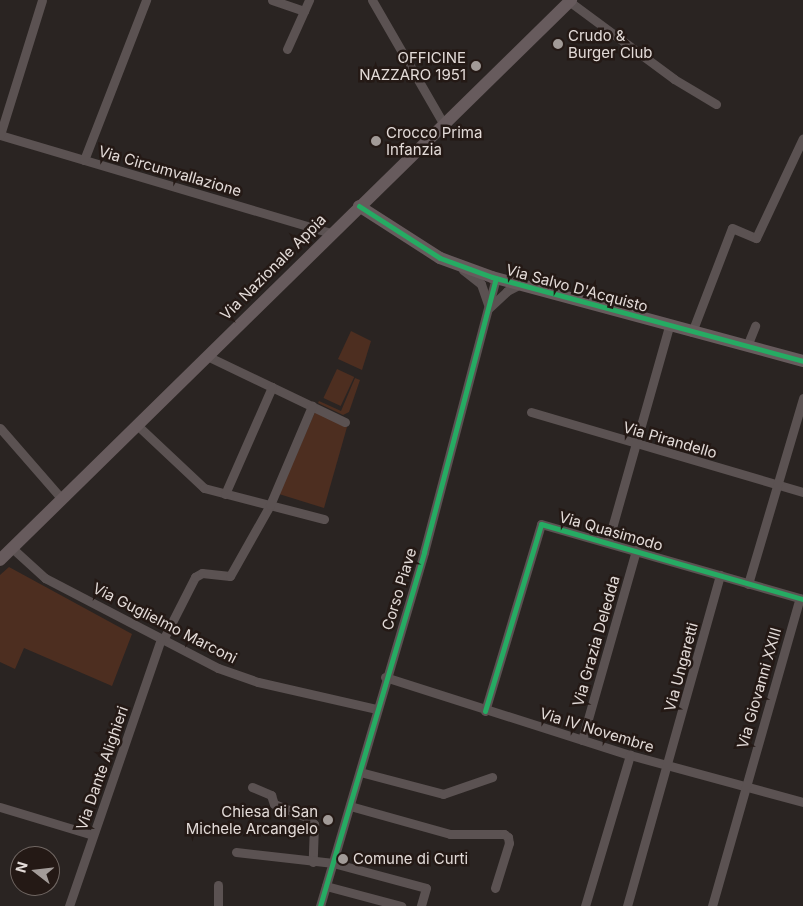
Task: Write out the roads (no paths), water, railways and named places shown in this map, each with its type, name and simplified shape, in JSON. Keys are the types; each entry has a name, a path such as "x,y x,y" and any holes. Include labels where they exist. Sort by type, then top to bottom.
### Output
{"main road":[{"name":"Via Nazionale Appia","path":"0,560 443,123 570,1"},
{"name":"Via Salvo D'Acquisto","path":"359,206 440,258 453,263 519,285 803,361"}],"street":[{"path":"0,135 42,0"},
{"path":"84,160 146,0"},
{"path":"272,0 304,11"},
{"path":"287,49 309,0"},
{"path":"372,0 443,123"},
{"path":"570,1 674,79 716,104"},
{"name":"Via Circumvallazione","path":"0,135 331,233"},
{"path":"692,332 732,228 756,238 803,138"},
{"path":"453,263 482,284 489,308 507,291 519,285"},
{"name":"Corso Piave","path":"320,906 360,772 385,677 424,552 496,278"},
{"path":"608,542 669,326"},
{"path":"747,346 755,326"},
{"path":"206,356 345,422"},
{"path":"225,494 272,387"},
{"path":"748,584 803,398"},
{"path":"270,505 312,406"},
{"name":"Via Pirandello","path":"531,412 803,492"},
{"path":"137,425 204,488 324,519"},
{"path":"0,428 62,499"},
{"name":"Via Dante Alighieri","path":"69,906 162,640 195,577 202,573 228,577 270,505"},
{"name":"Via Quasimodo","path":"485,711 541,524 802,599"},
{"name":"Via Guglielmo Marconi","path":"12,548 45,578 218,668 258,682 377,709"},
{"name":"Via Grazia Deledda","path":"582,740 636,550"},
{"name":"Via Ungaretti","path":"627,906 720,575"},
{"name":"Via Giovanni XXIII","path":"712,906 745,786 802,599"},
{"name":"Via IV Novembre","path":"385,677 485,711 630,755 803,802"},
{"path":"585,906 630,755"},
{"path":"360,772 443,794 492,777"},
{"path":"252,787 271,795 274,804 306,817 314,824 313,862"},
{"path":"350,806 450,834 504,834 509,843 496,888"},
{"path":"0,807 94,835"},
{"path":"236,852 313,862 333,862 426,888 421,906"},
{"path":"218,885 218,906"},
{"path":"326,886 402,906"}],"place":[{"name":"Crudo & Burger Club","path":"558,44"},
{"name":"OFFICINE NAZZARO 1951","path":"476,66"},
{"name":"Crocco Prima Infanzia","path":"376,141"},
{"name":"Chiesa di San Michele Arcangelo","path":"328,820"},
{"name":"Comune di Curti","path":"343,859"}]}
